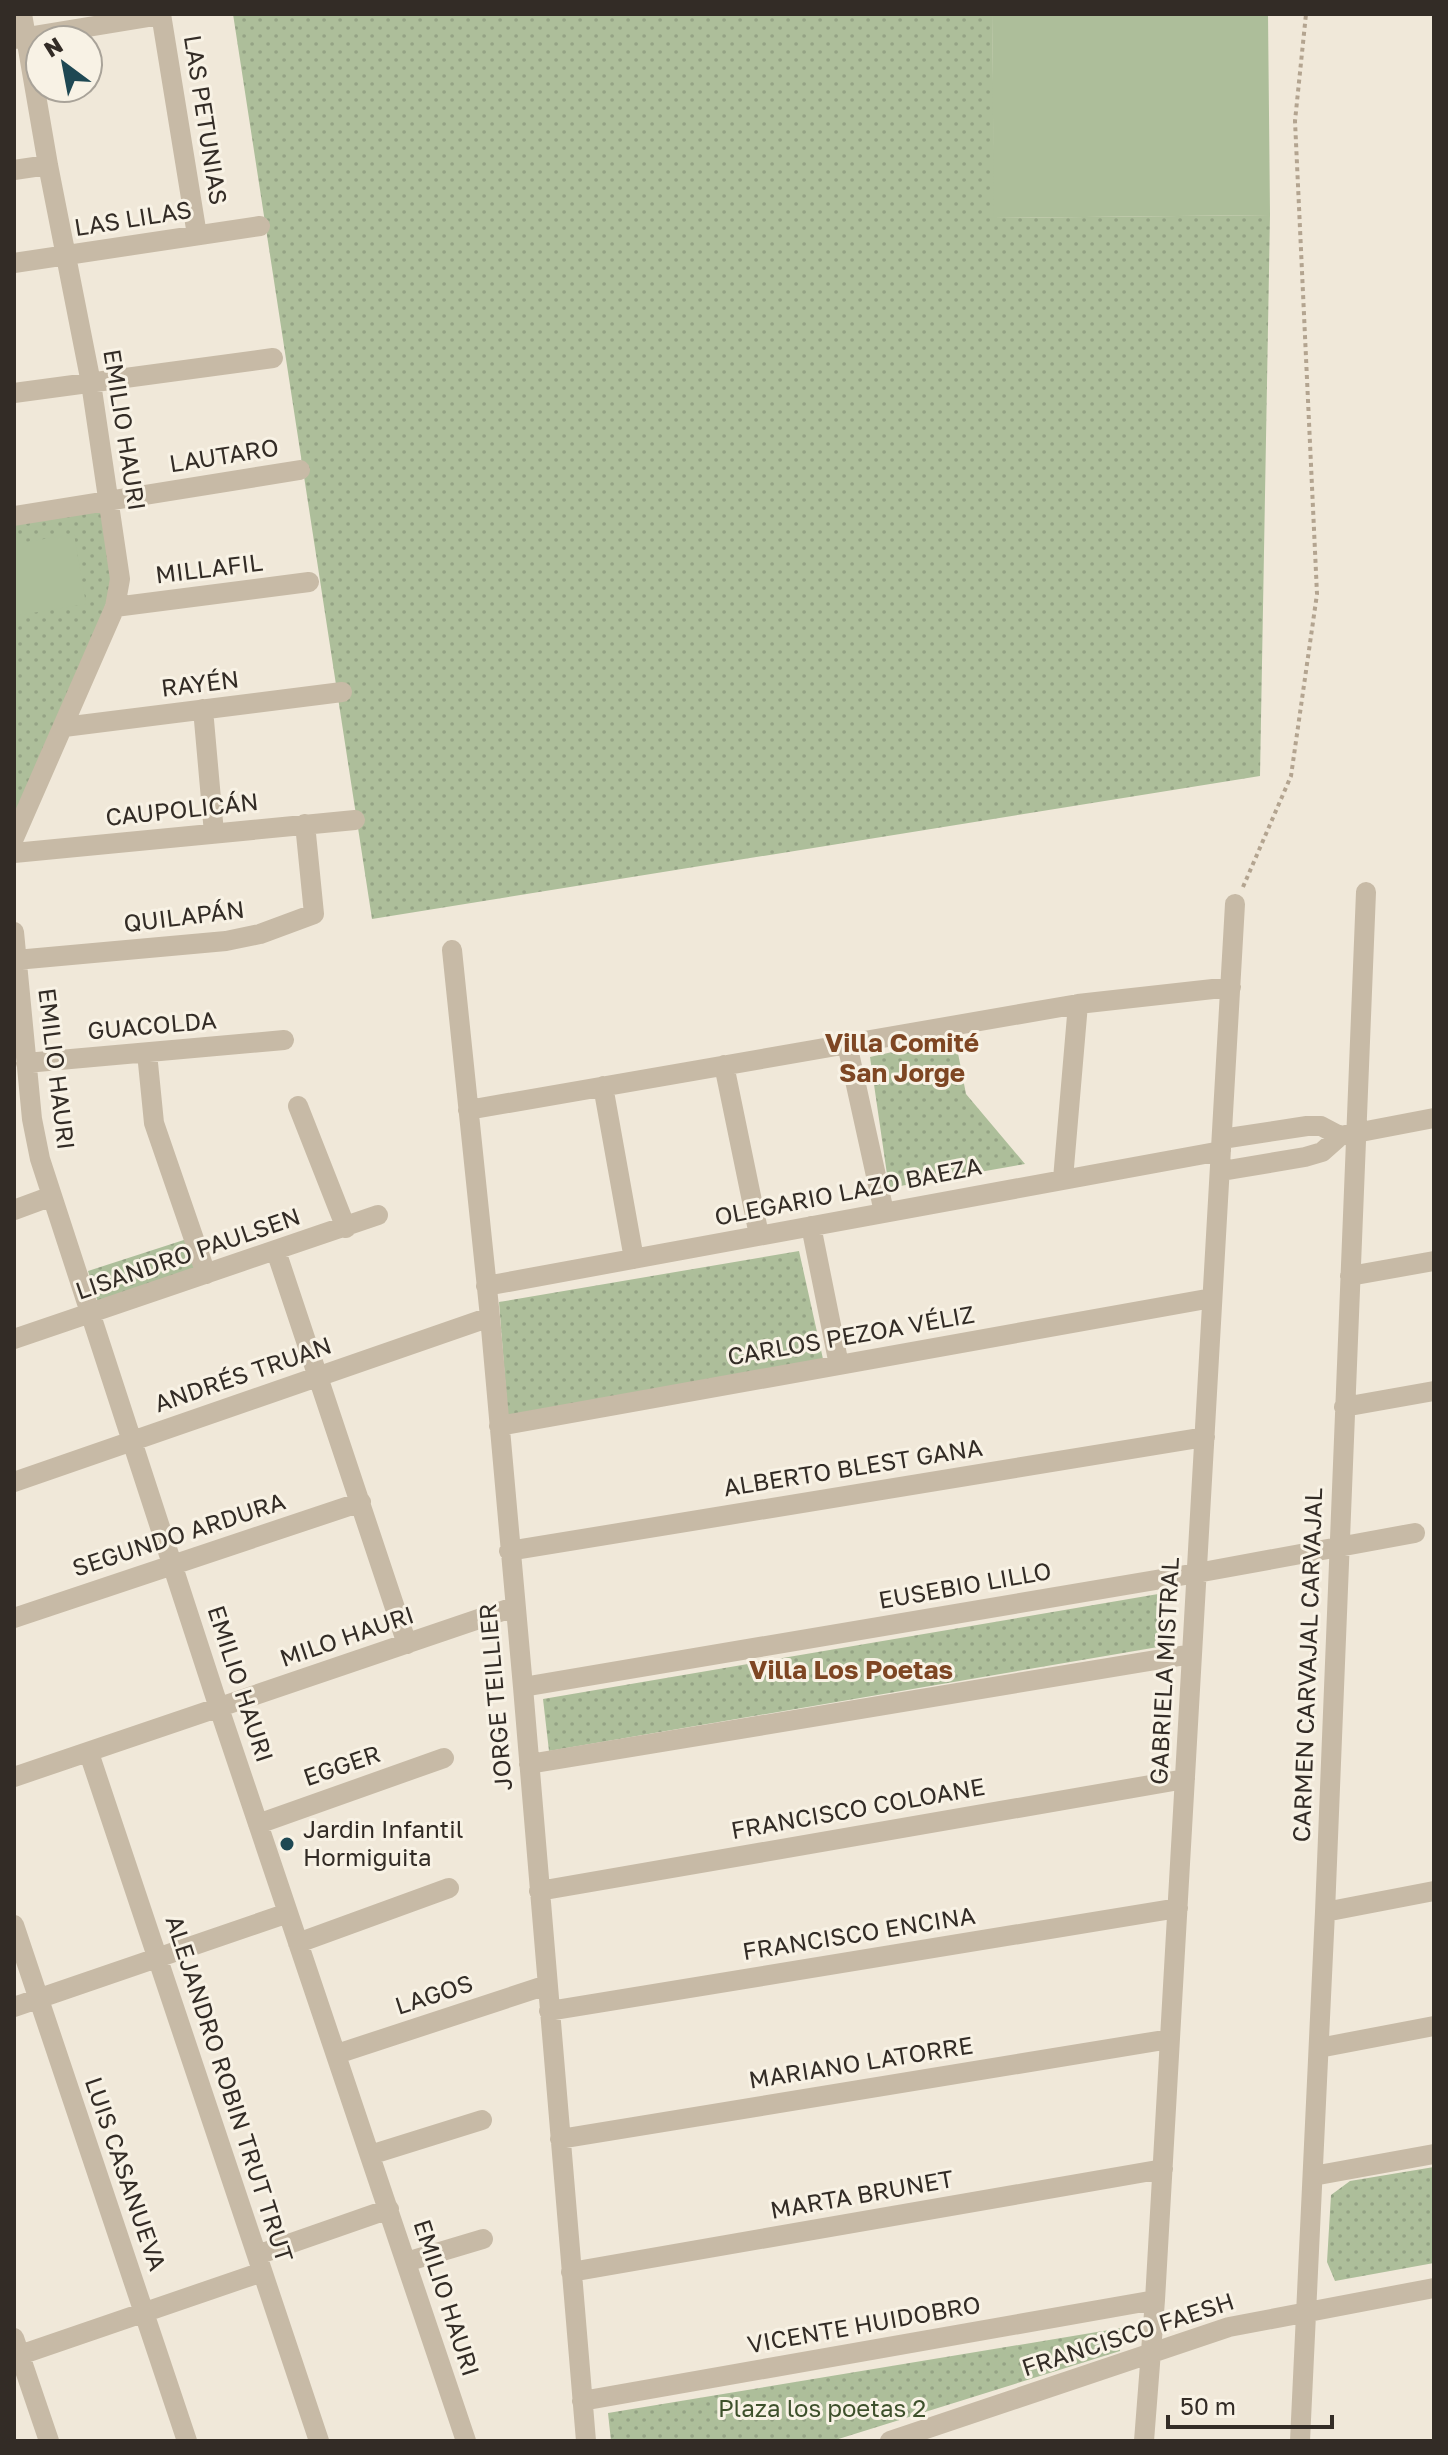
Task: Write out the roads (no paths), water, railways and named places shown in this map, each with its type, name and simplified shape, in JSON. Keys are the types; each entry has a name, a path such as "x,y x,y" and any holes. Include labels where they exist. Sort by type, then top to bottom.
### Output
{"street":[{"name":"EMILIO HAURI","path":"14,838 115,607 120,579 91,383 20,38 22,14"},
{"path":"20,38 161,14"},
{"name":"LAS PETUNIAS","path":"161,14 197,235"},
{"path":"14,170 48,165"},
{"name":"LAS LILAS","path":"14,263 260,226"},
{"path":"14,393 273,358"},
{"name":"LAUTARO","path":"14,516 300,470"},
{"name":"MILLAFIL","path":"115,607 309,582"},
{"name":"RAYÉN","path":"64,727 342,692"},
{"path":"203,709 214,833"},
{"name":"CAUPOLICÁN","path":"14,853 355,820"},
{"name":"QUILAPÁN","path":"16,972 226,941 260,934 314,914 305,824"},
{"name":"CARMEN CARVAJAL CARVAJAL","path":"1300,2441 1350,1276 1347,1135 1366,892"},
{"name":"GABRIELA MISTRAL","path":"1144,2441 1163,2169 1235,904"},
{"name":"EMILIO HAURI","path":"14,932 26,1063 21,1096 219,1708 466,2441"},
{"name":"JORGE TEILLIER","path":"452,950 490,1317 586,2441"},
{"path":"468,1110 1078,1004 1231,987"},
{"path":"1063,1179 1078,1004"},
{"name":"GUACOLDA","path":"26,1063 284,1040"},
{"path":"847,1044 884,1212"},
{"path":"147,1053 154,1123 206,1274"},
{"path":"724,1065 759,1235"},
{"path":"603,1086 634,1259"},
{"path":"298,1106 346,1228"},
{"path":"1222,1154 1322,1152 1347,1135 1434,1118"},
{"path":"1222,1154 1307,1126 1321,1126 1347,1135"},
{"name":"OLEGARIO LAZO BAEZA","path":"486,1286 1063,1179 1222,1154"},
{"path":"14,1210 52,1196"},
{"name":"LISANDRO PAULSEN","path":"14,1339 378,1215"},
{"path":"811,1226 839,1365"},
{"path":"276,1251 407,1644"},
{"path":"1350,1276 1434,1261"},
{"name":"CARLOS PEZOA VÉLIZ","path":"499,1426 1212,1298"},
{"name":"ANDRÉS TRUAN","path":"14,1482 490,1317"},
{"path":"1344,1407 1434,1391"},
{"name":"ALBERTO BLEST GANA","path":"509,1551 1205,1437"},
{"name":"SEGUNDO ARDURA","path":"14,1618 361,1502"},
{"name":"EUSEBIO LILLO","path":"523,1687 1415,1533"},
{"name":"MILO HAURI","path":"14,1777 514,1607"},
{"path":"529,1764 1192,1654"},
{"name":"ALEJANDRO ROBIN TRUT TRUT","path":"89,1753 319,2441"},
{"name":"EGGER","path":"258,1824 444,1758"},
{"name":"FRANCISCO COLOANE","path":"539,1891 1185,1779"},
{"path":"298,1943 449,1888"},
{"path":"1325,1912 1434,1891"},
{"name":"FRANCISCO ENCINA","path":"549,2011 1178,1908"},
{"path":"14,2007 288,1913"},
{"name":"LUIS CASANUEVA","path":"14,1925 187,2441"},
{"name":"LAGOS","path":"337,2054 547,1985"},
{"path":"1319,2048 1434,2026"},
{"name":"MARIANO LATORRE","path":"560,2139 1170,2039"},
{"path":"370,2155 482,2120"},
{"path":"1313,2176 1434,2154"},
{"name":"MARTA BRUNET","path":"571,2272 1163,2169"},
{"path":"49,2441 17,2347 145,2312 389,2209"},
{"path":"406,2262 483,2239"},
{"name":"FRANCISCO FAESH","path":"890,2441 1229,2327 1434,2288"},
{"name":"VICENTE HUIDOBRO","path":"582,2401 1155,2300"},
{"path":"14,2405 34,2398"}],"place":[{"name":"Jardin Infantil Hormiguita","path":"287,1844"}],"district":[{"name":"Villa Comité San Jorge","path":"902,1058"},
{"name":"Villa Los Poetas","path":"851,1670"}],"park label":[{"name":"Plaza los poetas 2","path":"822,2409"}]}
